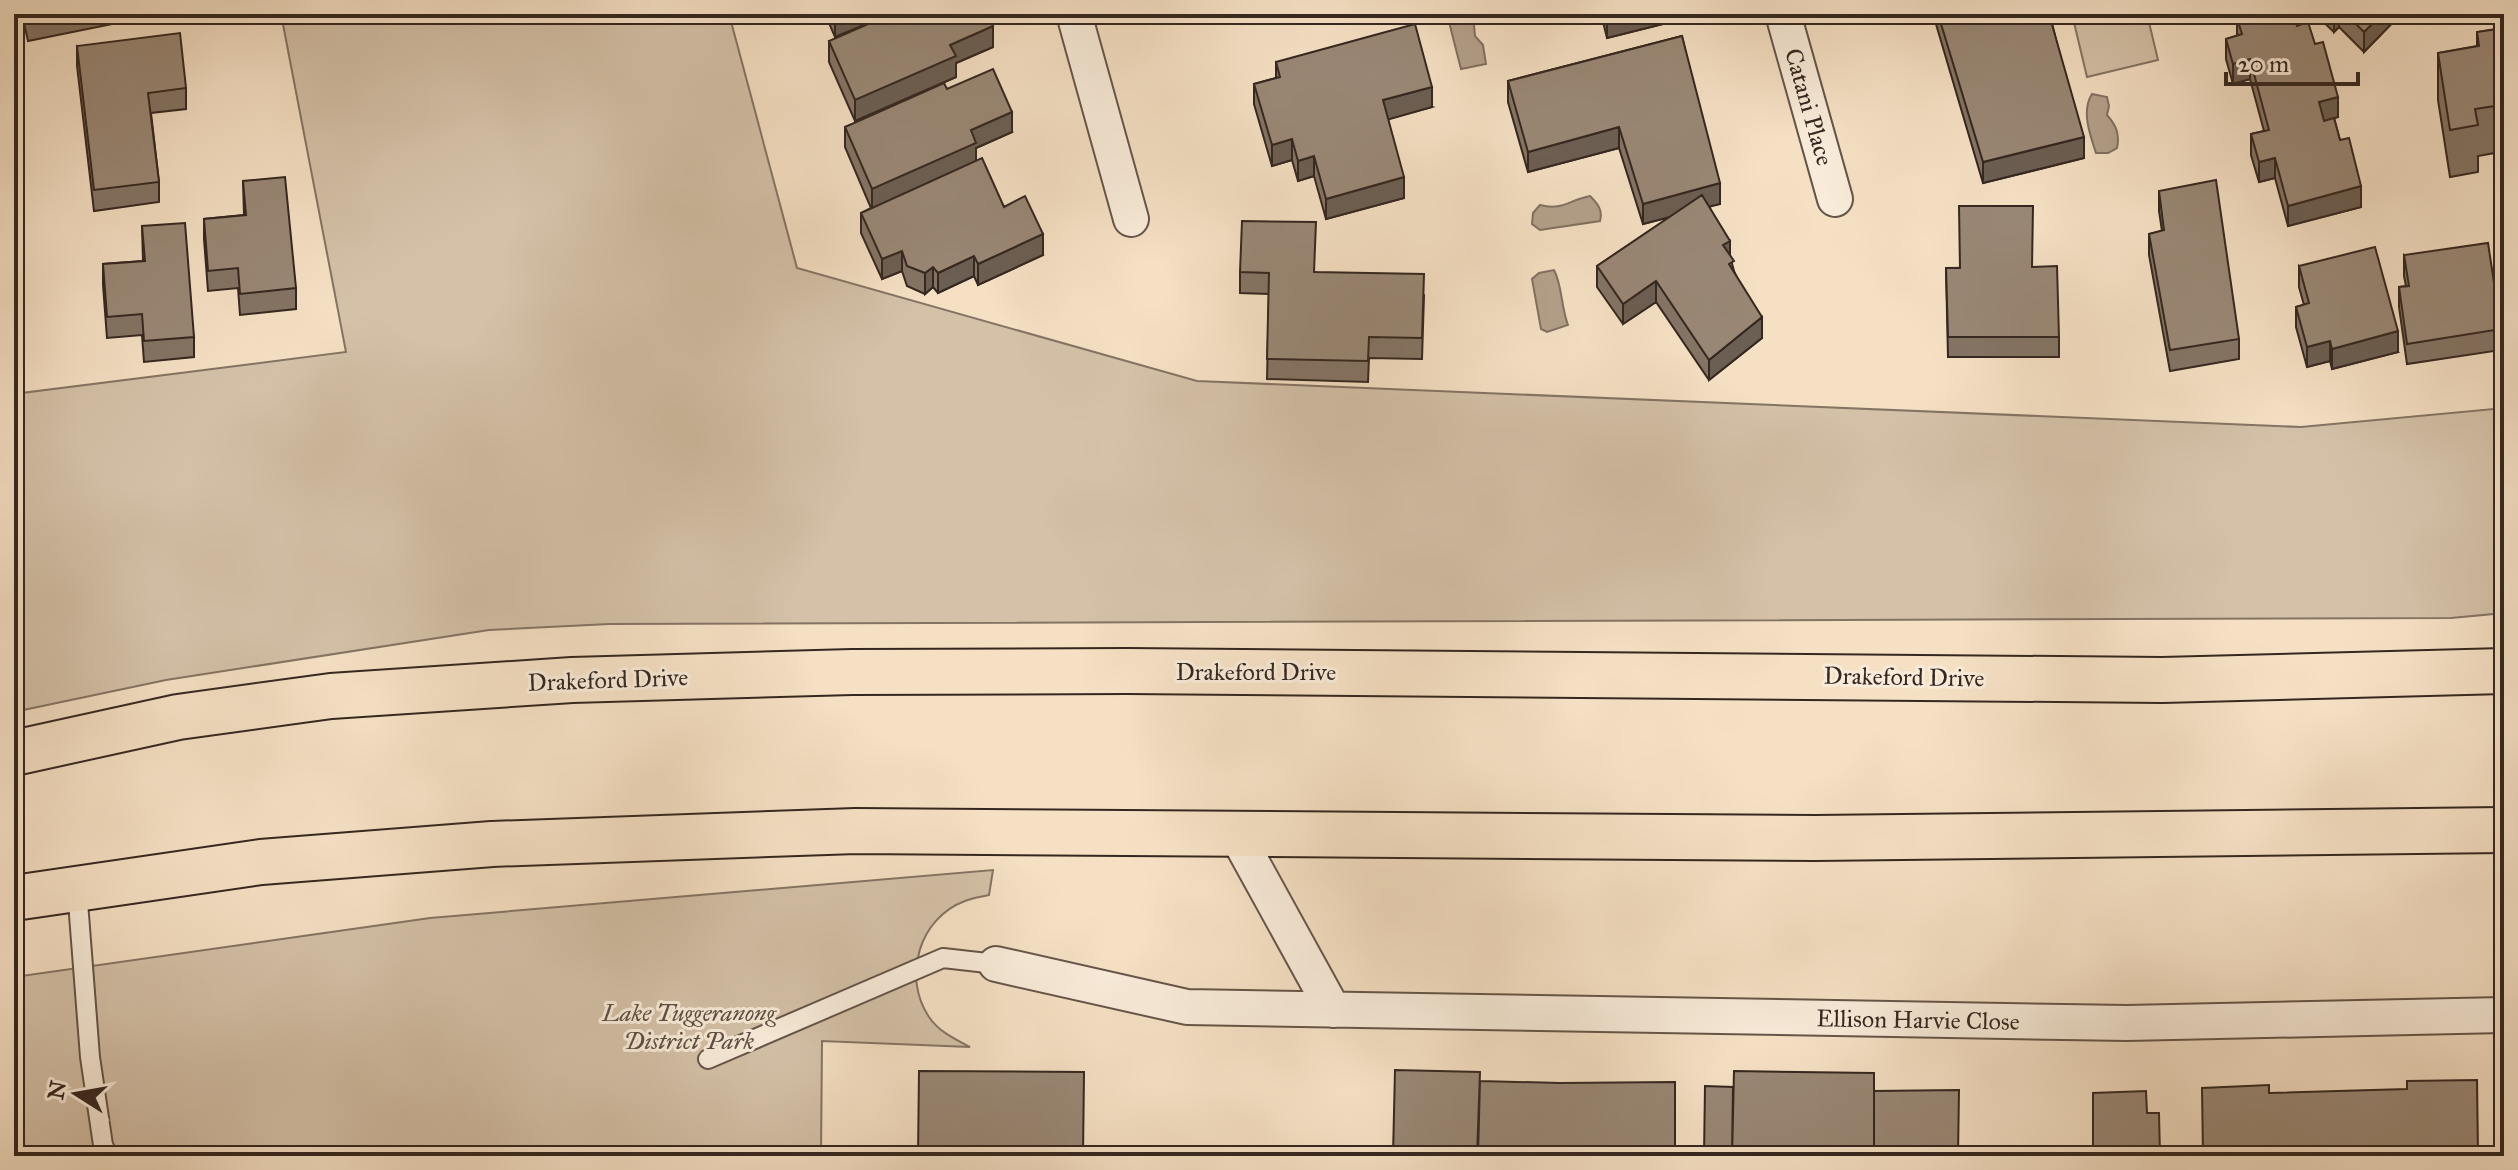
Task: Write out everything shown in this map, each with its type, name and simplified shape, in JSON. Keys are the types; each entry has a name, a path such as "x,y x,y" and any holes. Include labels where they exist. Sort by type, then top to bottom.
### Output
{"highway":[{"name":"Drakeford Drive","path":"14,753 178,717 331,696 572,680 852,672 1127,671 2162,680 2504,671"},
{"path":"14,898 261,862 492,844 856,831 1815,838 2504,830"}],"street":[{"path":"1074,14 1131,219"},
{"name":"Catani Place","path":"1783,14 1835,199"},
{"path":"1235,832 1333,1010"},
{"name":"Ellison Harvie Close","path":"996,964 1187,1007 2127,1023 2504,1015"}],"lane":[{"path":"77,889 90,1057 103,1145 108,1156"},
{"path":"708,1059 943,958 996,964"}],"green space":[{"path":"281,14 729,14 797,268 1197,381 2301,427 2504,408 2504,613 2451,618 609,624 489,630 166,680 14,712 14,394 346,352"},
{"path":"2072,14 2147,14 2158,60 2087,77"},
{"name":"Lake Tuggeranong District Park","path":"993,870 989,895 965,901 949,909 936,921 926,935 916,967 921,1001 929,1017 942,1031 970,1047 822,1041 821,1156 14,1156 14,977 430,918"}],"shaded area":[{"path":"1447,14 1473,14 1475,36 1483,45 1486,64 1461,69"},
{"path":"2092,94 2107,97 2107,115 2116,130 2117,148 2108,153 2096,153 2089,131 2087,108"},
{"path":"1590,196 1599,207 1600,221 1540,230 1532,224 1533,213 1540,205 1560,206"},
{"path":"1554,270 1568,325 1547,332 1541,329 1532,279 1539,273"}],"building":[{"path":"26,14 60,14 28,21"},
{"path":"891,14 987,14 993,26 950,45 956,56 855,100 829,41"},
{"path":"1938,14 2049,14 2084,137 1983,162"},
{"path":"2250,14 2294,14 2297,26 2308,22 2315,44 2323,42 2338,97 2319,102 2324,121 2334,118 2340,140 2349,138 2361,186 2288,206 2275,158 2259,162 2251,134 2269,130 2250,59 2233,64 2226,39 2242,34 2237,18"},
{"path":"2346,14 2382,14 2364,32"},
{"path":"1415,24 1432,87 1383,100 1404,177 1326,199 1314,156 1298,161 1292,139 1272,145 1254,84 1280,77 1276,62"},
{"path":"2504,28 2502,150 2495,106 2475,109 2478,125 2450,130 2438,53 2479,46 2477,32"},
{"path":"180,33 186,88 148,93 159,182 94,190 77,46"},
{"path":"1682,36 1720,183 1643,204 1619,127 1528,152 1508,81"},
{"path":"993,69 1012,112 971,130 976,143 872,189 845,127 944,83 947,89"},
{"path":"982,158 1004,207 1025,196 1043,234 978,264 974,256 938,273 933,267 925,273 907,266 902,251 882,259 861,213"},
{"path":"285,177 296,288 240,294 238,268 208,271 204,219 246,215 243,181"},
{"path":"2216,180 2239,339 2170,350 2149,234 2164,230 2159,191"},
{"path":"1702,195 1730,241 1723,245 1734,261 1729,264 1762,317 1709,360 1656,281 1623,304 1597,266"},
{"path":"1959,206 2033,206 2032,267 2057,266 2059,337 1948,337 1946,268 1960,268"},
{"path":"1242,221 1316,222 1314,272 1424,274 1422,338 1369,337 1368,361 1267,359 1269,273 1240,272"},
{"path":"185,223 194,337 144,341 142,314 107,317 103,264 145,261 142,226"},
{"path":"2488,243 2501,329 2407,344 2399,287 2409,286 2404,255"},
{"path":"2375,247 2398,331 2332,349 2330,341 2307,347 2296,307 2309,303 2299,266"},
{"path":"1395,1070 1480,1072 1477,1156 1393,1156"},
{"path":"919,1071 1084,1072 1083,1156 918,1156"},
{"path":"1734,1071 1874,1073 1874,1156 1732,1156"},
{"path":"2477,1080 2477,1156 2203,1156 2202,1088 2269,1085 2269,1093 2407,1089 2407,1081"},
{"path":"1480,1081 1675,1082 1675,1156 1478,1156"},
{"path":"1705,1086 1733,1087 1732,1156 1704,1156"},
{"path":"1959,1090 1958,1156 1874,1156 1874,1091"},
{"path":"2146,1091 2147,1113 2159,1113 2160,1156 2093,1156 2093,1093"}]}
